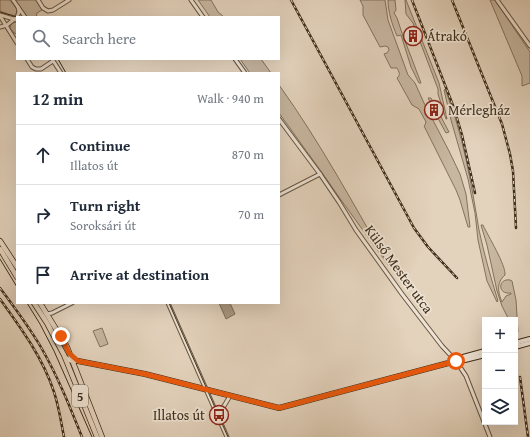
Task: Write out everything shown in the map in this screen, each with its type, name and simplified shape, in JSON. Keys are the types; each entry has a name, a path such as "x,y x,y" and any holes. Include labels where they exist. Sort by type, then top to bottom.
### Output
{"main road":[{"path":"0,241 16,265"},
{"path":"0,249 16,275"},
{"name":"5","path":"35,304 64,354 97,437"},
{"path":"41,304 61,336 74,362"},
{"name":"5","path":"74,362 102,437"}],"street":[{"path":"38,0 43,8 48,11 53,10 69,0"},
{"path":"191,0 202,16"},
{"path":"497,0 530,46"},
{"path":"14,1 24,16"},
{"path":"17,16 19,12 18,7"},
{"path":"0,16 16,19"},
{"path":"0,16 16,41"},
{"path":"0,27 16,19"},
{"path":"29,60 36,69 41,69 53,60 60,72"},
{"path":"235,60 244,72"},
{"name":"Külső Mester utca","path":"280,120 320,174 356,230 402,294 442,346 456,361 466,376 490,437"},
{"path":"280,194 320,174"},
{"path":"40,312 48,314 52,313 70,304"},
{"path":"168,304 227,437"},
{"path":"47,323 48,314"},
{"path":"518,342 530,339"},
{"path":"518,346 530,343"},
{"path":"456,361 463,357 482,352"},
{"path":"64,354 67,359 74,362 145,374 274,407 283,407 456,361 482,356"},
{"path":"69,368 74,362"},
{"path":"216,412 224,406 230,396"}],"shaded area":[{"path":"0,0 10,0 17,9 16,16 0,11"},
{"path":"16,0 36,0 42,10 37,13 36,16 26,16"},
{"path":"198,0 211,0 218,12 223,16 209,16"},
{"path":"360,0 385,0 388,20 408,75 415,83 460,174 466,194 470,227 468,227 456,190 424,126 426,122 419,109 412,105 397,78 399,72 397,68 391,68 384,54 389,50 388,47 380,47 363,15 363,6"},
{"path":"388,0 395,0 396,10 394,13 421,83 419,83 411,67 401,35 397,36 395,32"},
{"path":"405,0 439,83 447,119 438,94 438,89 413,23 406,14"},
{"path":"490,0 495,0 530,52 530,83 522,86 522,76"},
{"path":"16,22 16,34 10,28 11,24"},
{"path":"241,60 262,60 270,72 249,72"},
{"path":"280,86 323,151 389,266 341,200 280,114"},
{"path":"445,89 462,141 479,230 498,301 497,302 487,281 478,240 475,213 468,179 451,120"},
{"path":"428,98 431,98 436,107 433,108"},
{"path":"436,107 449,132 446,133 434,111"},
{"path":"481,225 483,225 505,270 505,275 499,284 502,302 506,296 511,293 503,292 501,289 501,284 503,281 510,280 512,281 516,300 517,317 508,317 502,306 497,291"},
{"path":"219,304 230,304 235,314 226,319"},
{"path":"102,328 108,344 100,347 93,331"}],"tram line":[{"path":"0,12 16,17"},
{"path":"59,60 65,72"},
{"path":"0,259 16,285"},
{"path":"28,304 54,351 92,437"},
{"path":"169,304 228,437"}],"railway":[{"path":"291,0 414,228 428,247 457,278"},
{"path":"412,0 454,108 462,135 475,193"},
{"path":"452,0 502,124 513,171 516,228"},
{"path":"0,288 42,349 59,381 82,437"},
{"path":"0,299 38,355 44,367 56,398 64,437"},
{"path":"520,377 528,437"}],"place":[{"name":"Átrakó","path":"413,36"},
{"name":"Mérlegház","path":"434,110"},
{"name":"Illatos út","path":"219,415"}],"route":[{"path":"61,336 69,353 78,361 145,374 279,408 456,361"}]}
